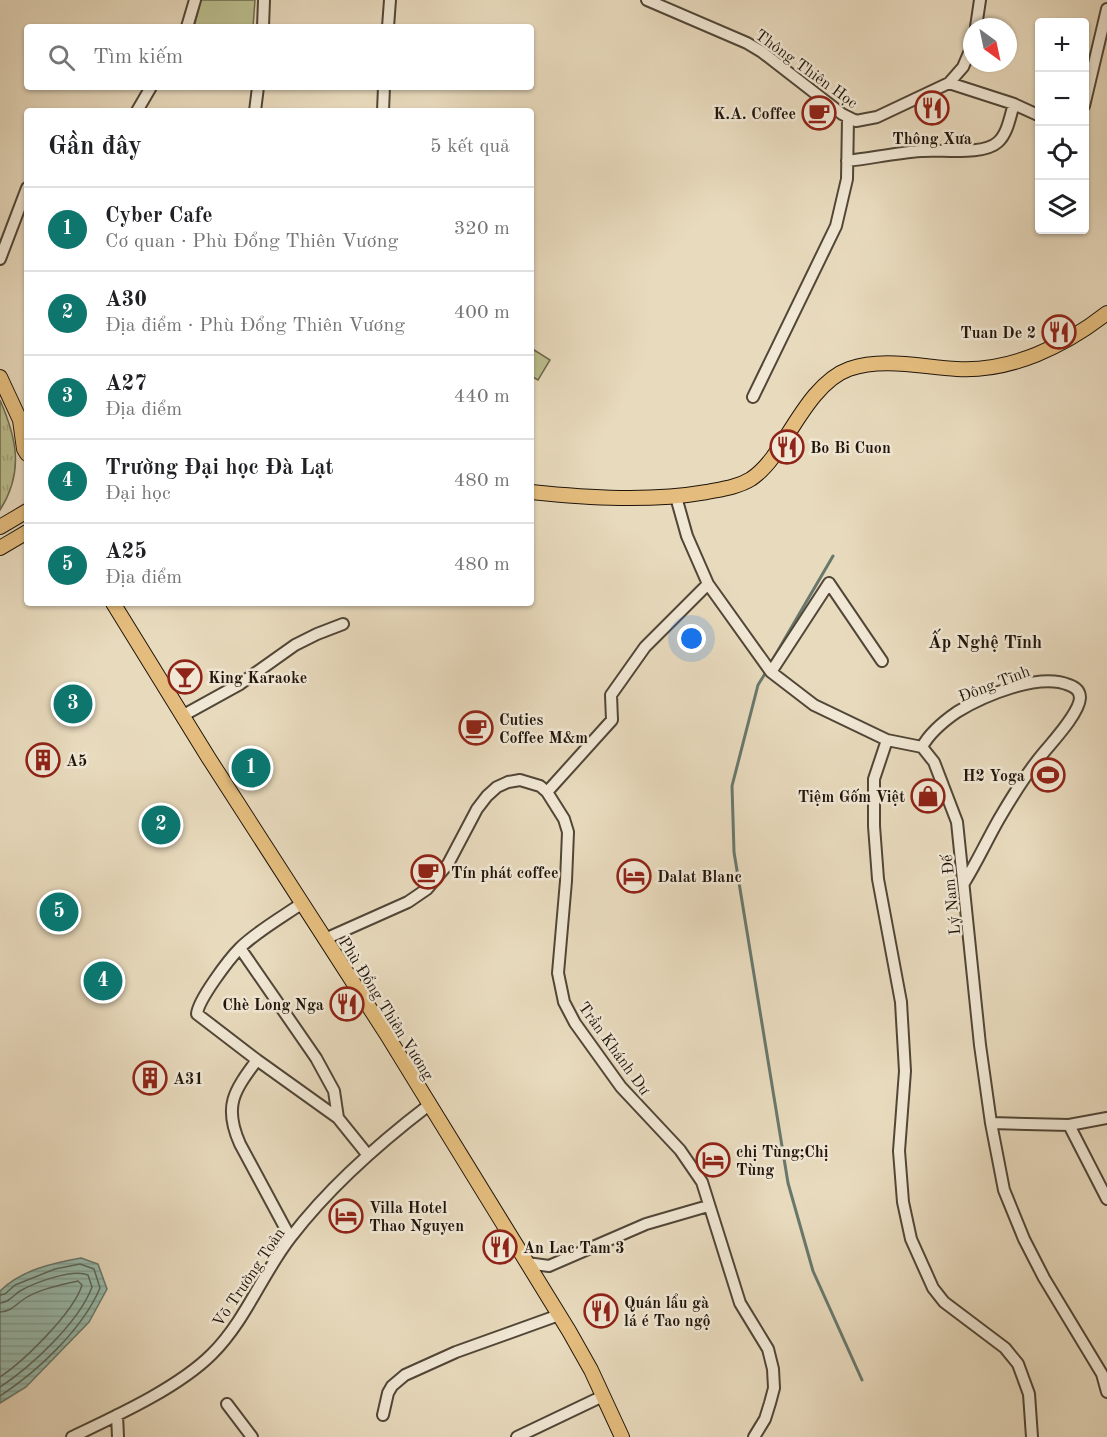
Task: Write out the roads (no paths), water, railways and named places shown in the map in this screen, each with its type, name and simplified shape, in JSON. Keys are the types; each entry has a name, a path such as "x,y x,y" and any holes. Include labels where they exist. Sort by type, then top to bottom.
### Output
{"main road":[{"path":"534,492 641,499 676,497 730,488 750,480 761,471 821,388 833,377 847,369 864,364 894,364 983,369 1018,361 1052,347 1079,334 1107,313"},
{"path":"0,377 24,423 24,449"},
{"path":"0,527 24,513"},
{"path":"0,548 24,534"},
{"name":"Phù Đổng Thiên Vương","path":"115,606 301,904 387,1035 559,1315 578,1347 622,1437"}],"street":[{"path":"188,24 195,0"},
{"path":"263,24 264,0"},
{"path":"388,24 390,0"},
{"name":"Thông Thiên Học","path":"647,0 747,43 848,118 856,121 883,115 949,83"},
{"path":"977,18 980,0"},
{"path":"1089,85 1107,9"},
{"path":"963,67 949,83 1014,104 1035,114"},
{"path":"138,108 149,90"},
{"path":"255,108 258,90"},
{"path":"383,108 384,90"},
{"path":"847,161 921,151 981,150 1000,141 1014,104"},
{"path":"753,397 835,231 843,201 848,118"},
{"path":"0,259 24,196"},
{"path":"676,497 687,536 708,584 771,672 813,705 887,740 922,747"},
{"path":"771,672 828,583 882,661"},
{"path":"325,939 408,902 427,889 448,864 477,809 497,788 508,782 520,780 540,786 547,792 612,720 611,695 645,647 708,584"},
{"path":"182,716 240,684 296,645 343,624"},
{"name":"Đông Tĩnh","path":"922,747 926,739 956,713 1002,692 1038,680 1071,685 1080,696 1072,717 1026,773 964,883"},
{"path":"887,740 874,779 874,826 878,879 901,1002 905,1071 899,1151 903,1202 911,1239 933,1288 944,1302 1005,1348 1018,1364 1029,1394 1032,1437"},
{"name":"Lý Nam Đế","path":"922,747 934,762 957,822 972,971 991,1123 1005,1190 1024,1239 1044,1278 1105,1373 1107,1392"},
{"name":"Trần Khánh Dư","path":"547,792 564,819 568,832 558,973 564,1002 575,1023 621,1087 680,1150 702,1182 740,1303 768,1349 773,1369 774,1388 770,1403 765,1419 754,1437"},
{"path":"301,904 240,948 209,987 198,1006 197,1014 338,1118 367,1154"},
{"path":"240,948 316,1058 334,1091 338,1118"},
{"path":"257,1060 234,1095 230,1113 240,1144 290,1237"},
{"name":"Võ Trường Toản","path":"72,1437 117,1415 190,1373 213,1353 237,1324 290,1237 367,1154 429,1105"},
{"path":"991,1123 1069,1125 1107,1118"},
{"path":"1069,1125 1107,1199"},
{"path":"527,1263 549,1266 646,1224 708,1206"},
{"path":"383,1415 392,1386 405,1374 456,1352 559,1315"},
{"path":"517,1437 603,1396"},
{"path":"227,1404 252,1437"},
{"path":"117,1415 118,1437"}],"water":[{"path":"81,1258 98,1264 107,1289 89,1322 26,1387 0,1403 0,1291 27,1273 49,1265"}],"waterway":[{"path":"773,659 833,556"},
{"path":"766,672 758,685 732,786 734,852 788,1183 813,1271 862,1380"}],"place":[{"name":"Thông Xưa","path":"932,108"},
{"name":"K.A. Coffee","path":"819,113"},
{"name":"Tuan De 2","path":"1059,332"},
{"name":"Bo Bi Cuon","path":"787,447"},
{"name":"King Karaoke","path":"185,677"},
{"name":"A27","path":"73,704"},
{"name":"Cuties Coffee M&m","path":"476,728"},
{"name":"A5","path":"43,760"},
{"name":"Cyber Cafe","path":"251,768"},
{"name":"H2 Yoga","path":"1048,775"},
{"name":"Tiệm Gốm Việt","path":"928,796"},
{"name":"A30","path":"161,825"},
{"name":"Tín phát coffee","path":"428,872"},
{"name":"Dalat Blanc","path":"634,876"},
{"name":"A25","path":"59,912"},
{"name":"Trường Đại học Đà Lạt","path":"103,981"},
{"name":"Chè Long Nga","path":"347,1004"},
{"name":"A31","path":"150,1078"},
{"name":"chị Tùng;Chị Tùng","path":"713,1160"},
{"name":"Villa Hotel Thao Nguyen","path":"346,1216"},
{"name":"An Lac Tam 3","path":"500,1247"},
{"name":"Quán lẩu gà lá é Tao ngộ","path":"601,1311"}],"district":[{"name":"Ấp Nghệ Tĩnh","path":"985,642"}]}
